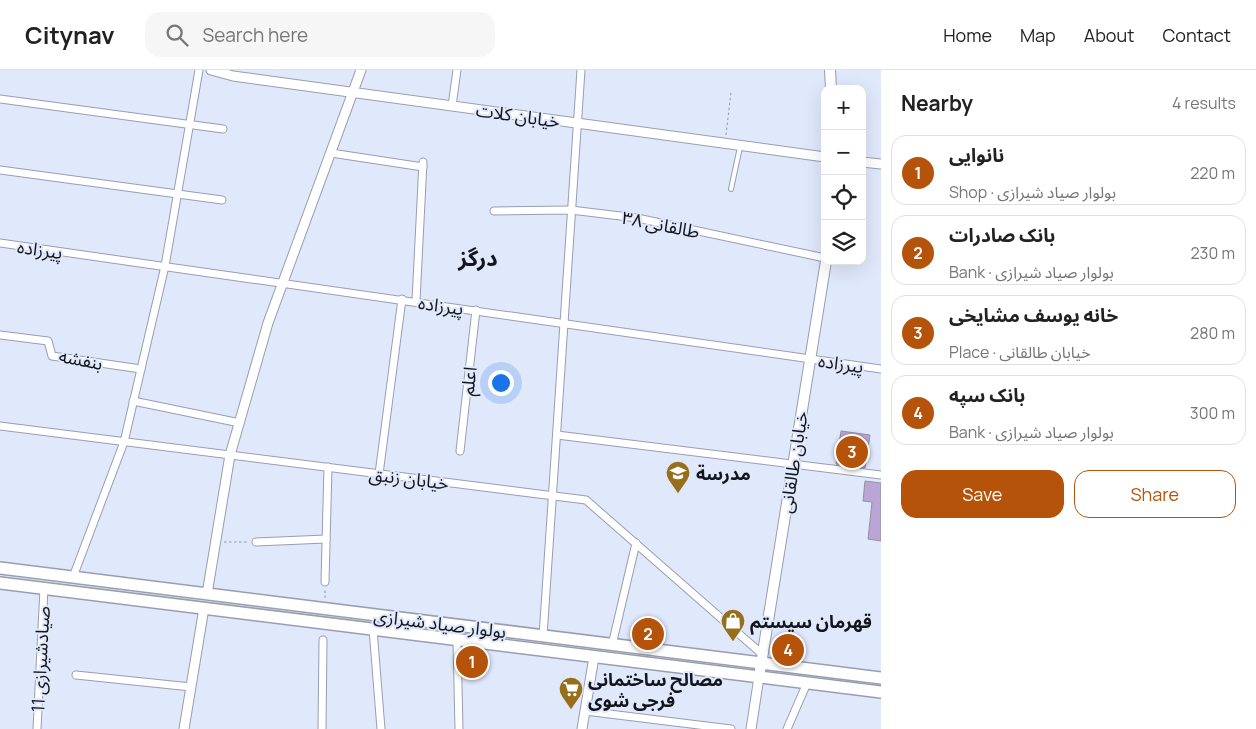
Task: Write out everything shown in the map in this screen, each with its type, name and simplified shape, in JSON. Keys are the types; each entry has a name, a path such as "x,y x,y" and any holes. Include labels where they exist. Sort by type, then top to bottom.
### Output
{"main road":[{"path":"830,70 831,85"},
{"name":"خیابان طالقانی","path":"759,677 824,265"},
{"name":"بولوار صیاد شیرازی","path":"0,568 612,645 762,658 881,678"},
{"name":"بولوار صیاد شیرازی","path":"0,582 881,692"},
{"path":"204,608 207,594"}],"street":[{"path":"73,577 124,442 165,266 200,70"},
{"name":"خیابان کلات","path":"211,70 233,76 821,156"},
{"path":"207,594 230,455 268,323 362,70"},
{"path":"452,106 457,70"},
{"path":"543,636 581,70"},
{"path":"0,99 223,129"},
{"path":"331,153 423,164 416,301"},
{"path":"866,162 881,164"},
{"path":"0,170 222,200"},
{"name":"طالقانی ۳۸","path":"494,211 571,210 637,218 821,259"},
{"name":"پیرزاده","path":"0,243 881,368"},
{"path":"379,474 402,299"},
{"name":"اعلم","path":"460,452 476,310"},
{"name":"بنفشه","path":"0,335 48,341 52,356 141,369"},
{"path":"133,401 240,423"},
{"name":"خیابان زنبق","path":"0,426 586,500 762,658"},
{"path":"557,435 881,475"},
{"path":"325,582 328,467"},
{"path":"256,542 326,539"},
{"path":"612,645 636,543"},
{"name":"صیادشیرازی 11","path":"37,729 44,588"},
{"path":"184,729 204,608"},
{"path":"373,629 381,729"},
{"path":"322,729 323,640"},
{"path":"457,640 459,729"},
{"path":"582,729 594,657"},
{"path":"76,675 191,687"},
{"path":"751,729 759,677"},
{"path":"787,729 807,683"},
{"path":"585,711 731,729"}],"lane":[{"path":"732,189 740,145"}],"path":[{"path":"725,143 731,92"},
{"path":"215,542 256,542"},
{"path":"325,582 325,609"}],"building":[{"path":"841,431 870,435 865,468 836,464"},
{"path":"865,481 881,483 881,541 868,539 872,502 863,501"}],"place":[{"name":"خانه یوسف مشایخی","path":"852,452"},
{"name":"مدرسة","path":"678,494"},
{"name":"بانک صادرات","path":"648,634"},
{"name":"قهرمان سیستم","path":"733,642"},
{"name":"بانک سپه","path":"788,650"},
{"name":"نانوایی","path":"472,662"},
{"name":"مصالح ساختمانی فرجی شوی","path":"571,710"}],"district":[{"name":"درگز","path":"478,258"}]}
